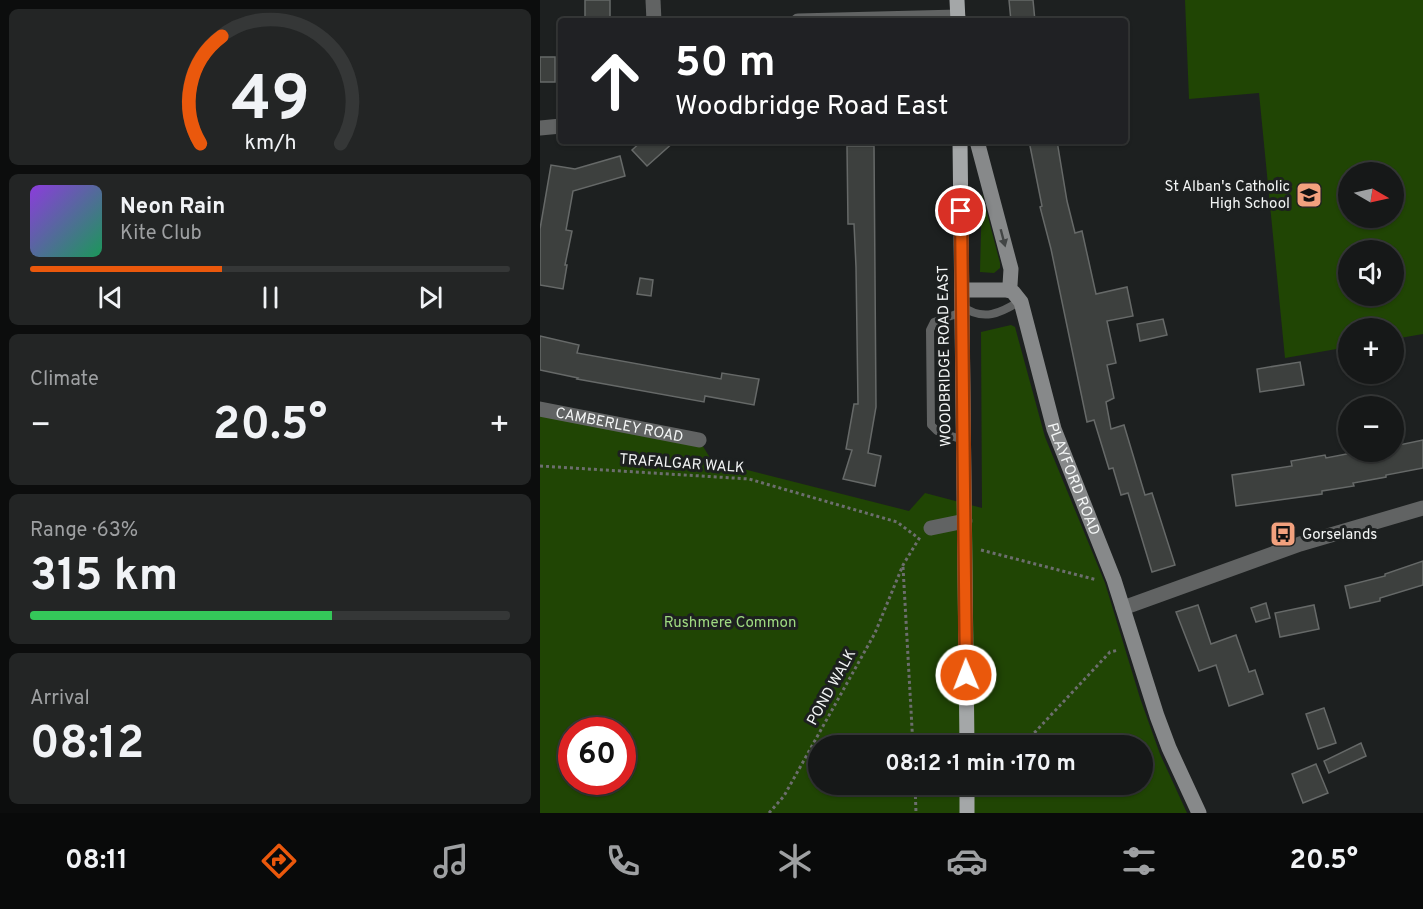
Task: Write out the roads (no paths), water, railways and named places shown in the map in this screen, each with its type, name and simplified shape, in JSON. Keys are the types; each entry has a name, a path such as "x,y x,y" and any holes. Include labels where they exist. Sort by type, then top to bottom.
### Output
{"main road":[{"path":"957,0 958,18"},
{"name":"WOODBRIDGE ROAD EAST","path":"960,144 967,735"},
{"path":"967,795 967,813"}],"street":[{"path":"653,0 654,18"},
{"path":"540,128 558,126"},
{"path":"978,144 1011,269 1008,290"},
{"path":"962,290 1008,290 1014,292 1020,301"},
{"name":"PLAYFORD ROAD","path":"1020,301 1054,429 1124,608 1165,737 1199,813"},
{"name":"CAMBERLEY ROAD","path":"540,409 699,440"},
{"path":"1124,608 1300,544 1423,508"},
{"path":"927,531 965,527"}],"lane":[{"path":"963,440 937,432 931,425 930,330 934,322 962,309 979,314 996,314 1020,301"}],"place":[{"name":"St Alban's Catholic High School","path":"1309,195"},
{"name":"Gorselands","path":"1283,534"}],"park label":[{"name":"Rushmere Common","path":"730,622"}]}
